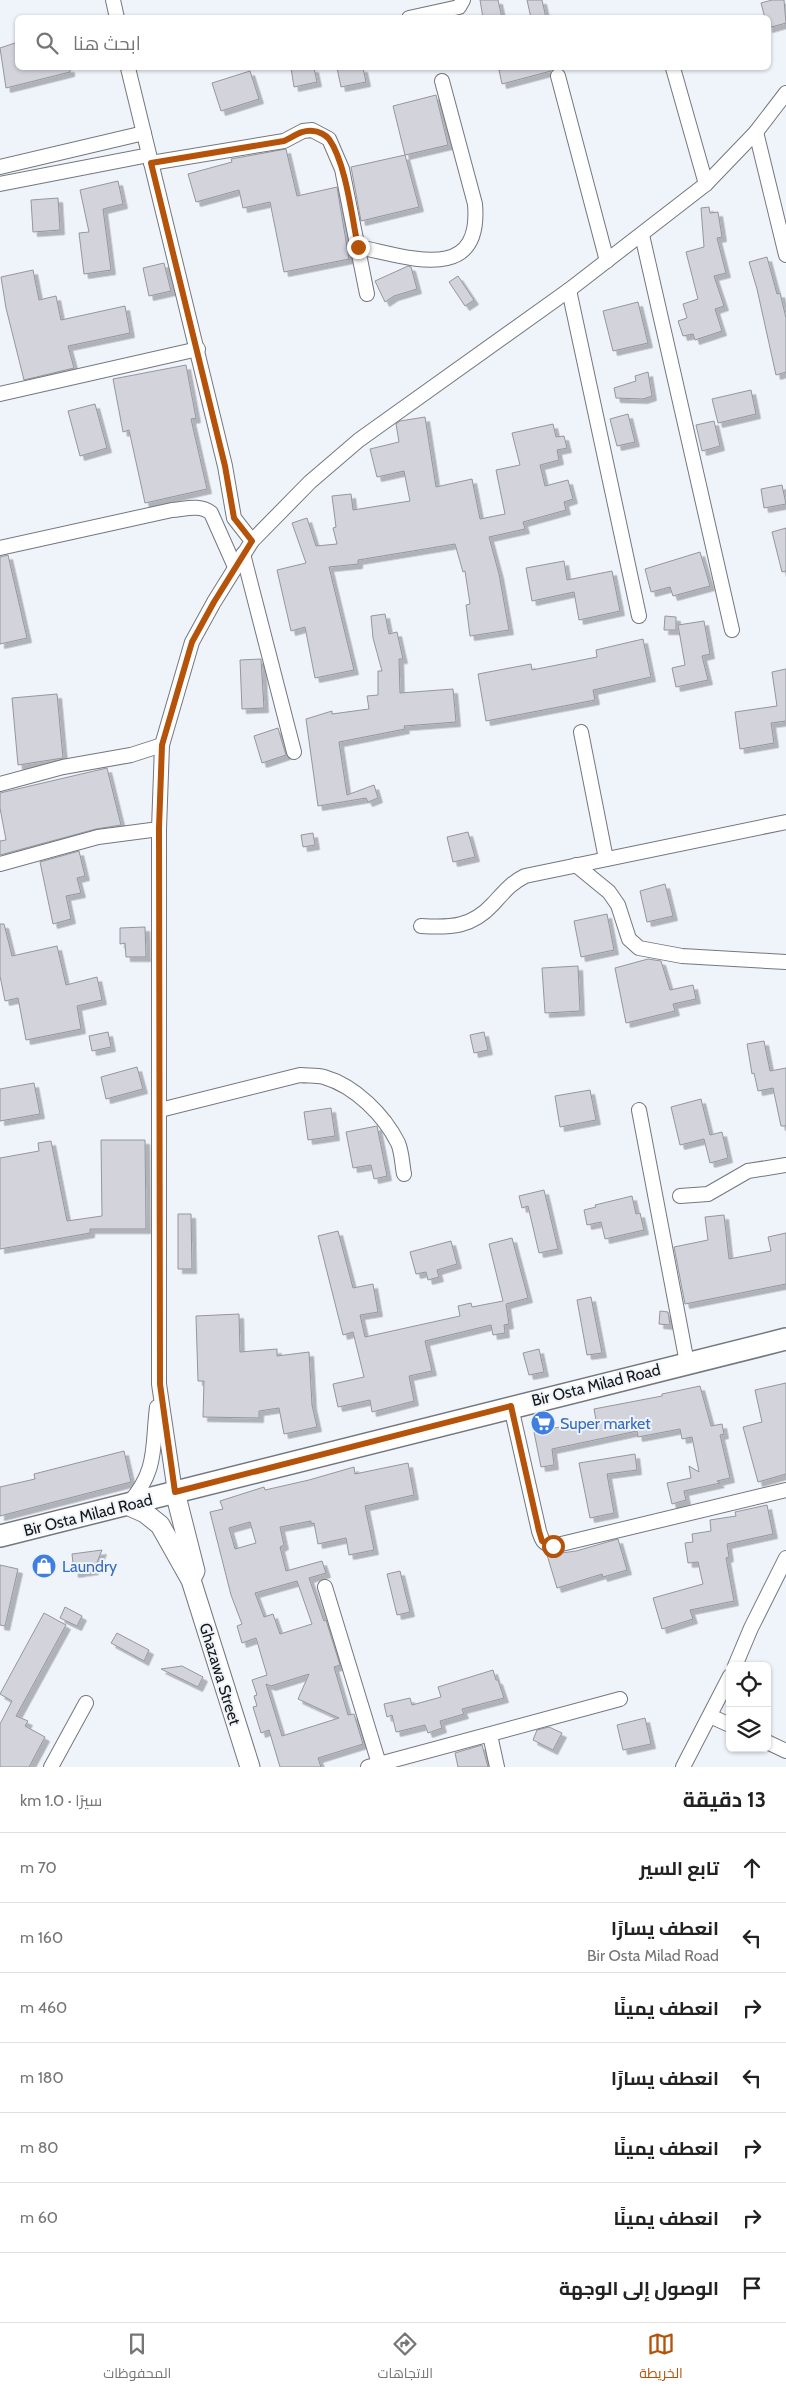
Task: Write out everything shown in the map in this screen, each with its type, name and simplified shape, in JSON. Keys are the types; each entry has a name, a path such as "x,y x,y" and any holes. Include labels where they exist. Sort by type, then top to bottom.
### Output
{"main road":[{"name":"Bir Osta Milad Road","path":"0,1536 128,1505 511,1406 786,1339"},
{"path":"175,1492 195,1571 191,1580"},
{"path":"128,1505 145,1513 160,1525 191,1580"},
{"name":"Ghazawa Street","path":"191,1580 250,1767"}],"street":[{"path":"113,0 116,15"},
{"path":"423,15 459,7 463,0"},
{"path":"128,70 198,349 225,466 234,518 252,541"},
{"path":"674,70 706,184"},
{"path":"558,76 608,261"},
{"path":"358,247 436,261 451,259 460,253 472,239 476,218 475,204 442,81"},
{"path":"128,1505 142,1489 150,1473 160,1384 159,828 162,745 192,642 252,541 310,482 359,440 569,290 706,184 756,132 786,93"},
{"path":"0,184 150,159 284,141 312,130 329,139 342,169 367,294"},
{"path":"756,132 786,255"},
{"path":"0,167 144,134"},
{"path":"642,235 732,630"},
{"path":"569,290 639,616"},
{"path":"0,394 198,349"},
{"path":"0,548 172,510 198,508 205,509 211,513 235,567"},
{"path":"243,554 294,752"},
{"path":"581,732 606,859"},
{"path":"0,784 63,767 130,755 162,745"},
{"path":"421,926 445,928 470,923 492,905 512,882 525,876 786,822"},
{"path":"0,864 98,837 159,828"},
{"path":"576,865 609,892 618,906 629,939 639,948 682,956 786,962"},
{"path":"160,1110 300,1075 333,1080 379,1113 399,1144 404,1174"},
{"path":"639,1110 687,1363"},
{"path":"680,1196 708,1194 748,1171 786,1165"},
{"path":"160,1384 175,1492"},
{"path":"511,1406 539,1531 542,1541 547,1545 553,1546 786,1490"},
{"path":"737,1662 750,1628 786,1558"},
{"path":"325,1587 376,1766 620,1699"},
{"path":"683,1767 726,1684"},
{"path":"51,1767 86,1703"},
{"path":"710,1716 726,1723"},
{"path":"490,1735 497,1767"},
{"path":"771,1744 786,1751"}],"building":[{"path":"480,0 498,0 501,15 482,15"},
{"path":"527,0 542,0 545,15 530,15"},
{"path":"772,0 784,0 786,23 771,27 771,15 764,15 761,3"},
{"path":"15,43 15,70 70,70 70,72 6,88 0,48"},
{"path":"291,70 314,70 317,82 294,87"},
{"path":"337,70 363,70 366,82 341,87"},
{"path":"499,70 551,70 551,71 502,84"},
{"path":"250,71 259,99 221,111 212,83"},
{"path":"436,95 448,145 405,155 393,106"},
{"path":"286,149 297,196 337,187 349,259 284,272 270,202 243,208 239,190 196,202 188,174 232,162 231,159"},
{"path":"405,155 419,207 361,221 351,167"},
{"path":"118,181 123,204 103,209 111,270 84,274 79,233 89,232 80,190"},
{"path":"58,198 60,230 33,232 31,200"},
{"path":"709,207 710,213 718,212 722,237 717,238 726,273 714,276 724,306 715,309 722,331 695,340 693,334 683,336 678,321 687,318 683,304 698,299 686,252 704,247 701,208"},
{"path":"767,257 777,294 780,293 786,318 786,372 776,375 757,289 749,262"},
{"path":"164,263 171,291 149,296 143,268"},
{"path":"408,266 411,267 417,289 394,296 385,302 375,281"},
{"path":"33,270 39,300 56,296 61,320 125,306 130,333 68,346 74,368 24,380 6,308 1,277"},
{"path":"458,276 474,300 465,306 449,282"},
{"path":"638,302 648,343 613,351 603,311"},
{"path":"186,365 196,418 191,419 207,489 145,503 129,430 123,432 113,379"},
{"path":"648,372 652,396 643,399 616,398 614,388 636,381 635,376"},
{"path":"751,390 756,414 718,423 712,399"},
{"path":"95,404 107,448 80,456 68,411"},
{"path":"628,414 635,442 617,446 610,419"},
{"path":"425,417 436,487 472,479 480,519 505,514 496,470 520,465 512,433 553,424 556,437 564,436 567,448 557,450 559,460 540,465 545,486 568,480 573,499 564,502 566,510 523,522 525,529 489,537 499,574 509,630 470,636 466,605 470,604 465,571 463,572 455,544 358,560 358,564 329,567 354,670 315,678 305,627 291,631 277,570 306,563 292,523 307,518 316,546 337,544 333,528 336,527 332,496 351,494 353,510 410,501 404,471 377,477 370,449 399,442 396,424 400,421"},
{"path":"714,421 720,446 702,451 696,425"},
{"path":"782,485 786,504 764,508 761,489"},
{"path":"786,528 786,571 782,572 772,532"},
{"path":"700,552 710,586 673,596 670,587 651,592 645,569"},
{"path":"8,555 27,638 0,644 0,557"},
{"path":"564,561 567,580 612,571 620,611 579,620 574,592 532,601 526,568"},
{"path":"385,614 389,634 397,632 403,659 399,659 400,693 453,689 456,722 404,726 405,729 339,742 347,795 374,785 378,798 368,802 366,798 318,806 306,719 332,711 332,714 369,709 367,696 378,695 378,671 382,671 373,638 371,616"},
{"path":"665,616 676,617 676,630 664,630"},
{"path":"704,621 710,654 702,656 708,680 676,687 672,668 685,665 678,625"},
{"path":"643,639 651,677 593,690 595,700 486,721 478,674 531,664 532,670 597,657 596,650"},
{"path":"261,659 264,708 242,709 240,660"},
{"path":"786,669 786,721 771,723 774,743 740,749 735,712 777,706 772,672"},
{"path":"57,694 63,758 18,765 12,698"},
{"path":"278,728 286,755 262,763 254,736"},
{"path":"107,768 121,825 96,829 0,855 0,841 6,840 0,808 0,793"},
{"path":"468,832 475,857 453,862 447,837"},
{"path":"313,833 315,845 303,847 301,835"},
{"path":"79,851 85,876 77,878 81,893 66,896 71,919 53,924 40,862"},
{"path":"665,884 673,916 647,922 640,891"},
{"path":"607,914 614,950 581,957 574,921"},
{"path":"0,924 4,924 12,956 57,946 66,985 97,977 102,1000 77,1006 81,1029 26,1040 18,998 5,1001 0,976"},
{"path":"145,927 146,957 126,957 125,943 120,944 120,928"},
{"path":"648,959 661,961 670,990 693,985 696,999 673,1004 675,1011 626,1023 615,968"},
{"path":"578,966 580,1011 545,1013 542,968"},
{"path":"108,1032 111,1047 92,1051 89,1036"},
{"path":"484,1032 488,1050 474,1053 470,1035"},
{"path":"764,1041 770,1071 786,1068 786,1126 781,1126 773,1088 758,1091 754,1073 752,1074 747,1044"},
{"path":"137,1067 143,1089 106,1099 101,1077"},
{"path":"34,1083 40,1114 0,1121 0,1089"},
{"path":"590,1090 596,1120 560,1127 555,1096"},
{"path":"701,1099 710,1135 722,1132 728,1158 710,1163 704,1139 680,1145 671,1107"},
{"path":"331,1108 335,1136 308,1140 304,1112"},
{"path":"377,1126 387,1176 374,1179 371,1165 353,1168 346,1132"},
{"path":"101,1140 145,1140 146,1229 90,1229 90,1233 0,1249 0,1158 39,1151 38,1143 51,1141 67,1221 102,1216"},
{"path":"544,1190 558,1249 539,1253 528,1206 522,1208 519,1196"},
{"path":"632,1196 636,1214 640,1213 644,1230 605,1239 601,1222 587,1225 584,1210 596,1207 595,1205"},
{"path":"178,1214 191,1214 192,1269 178,1269"},
{"path":"724,1215 729,1259 771,1251 768,1237 786,1233 786,1284 685,1304 674,1247 708,1240 705,1217"},
{"path":"338,1231 353,1288 373,1284 378,1312 360,1315 365,1337 460,1316 458,1306 471,1303 472,1307 503,1301 489,1244 512,1238 528,1298 506,1304 509,1324 504,1325 505,1333 493,1335 491,1325 425,1341 432,1371 409,1376 414,1401 372,1412 370,1400 338,1407 333,1384 364,1377 353,1332 343,1335 318,1236"},
{"path":"451,1241 457,1264 437,1270 439,1277 428,1280 426,1272 416,1274 410,1252"},
{"path":"591,1297 602,1353 587,1355 577,1300"},
{"path":"660,1311 668,1312 670,1325 659,1324"},
{"path":"239,1314 240,1352 277,1349 277,1356 309,1352 312,1405 317,1427 284,1434 279,1408 259,1411 259,1418 203,1417 204,1381 198,1381 196,1316"},
{"path":"539,1349 544,1372 529,1375 523,1353"},
{"path":"786,1383 786,1474 758,1482 743,1427 762,1422 755,1390"},
{"path":"700,1386 711,1426 722,1424 724,1434 720,1435 730,1478 717,1481 720,1483 684,1491 686,1500 672,1504 667,1483 691,1478 689,1466 699,1472 692,1437 682,1439 680,1429 638,1437 637,1431 552,1449 554,1465 541,1467 534,1432 596,1420 594,1409 662,1396 662,1394"},
{"path":"124,1451 131,1482 0,1516 0,1487 35,1479 34,1474"},
{"path":"635,1454 637,1470 607,1474 614,1513 590,1518 579,1463"},
{"path":"408,1463 414,1495 365,1506 374,1550 349,1555 346,1538 318,1544 314,1523 311,1524 311,1521 280,1527 284,1545 280,1547 286,1571 322,1561 326,1573 309,1578 324,1621 326,1620 340,1665 334,1667 348,1715 354,1714 363,1744 318,1758 321,1767 280,1767 269,1730 261,1733 253,1707 257,1706 254,1696 257,1695 252,1680 267,1675 256,1638 242,1643 237,1626 242,1624 231,1595 210,1512 223,1509 220,1501 264,1487 265,1490 354,1467 355,1474","holes":["250,1522 256,1543 235,1549 229,1528","297,1581 312,1624 280,1634 273,1614 264,1617 255,1593","309,1674 298,1699 339,1718 282,1736 266,1684 271,1686"]},
{"path":"767,1505 773,1534 727,1544 729,1557 726,1558 734,1601 690,1610 693,1619 662,1629 653,1598 703,1584 698,1562 688,1563 685,1543 693,1542 692,1534 711,1531 710,1520 736,1516 735,1512"},
{"path":"618,1539 627,1570 603,1577 602,1574 557,1588 547,1555 576,1551"},
{"path":"102,1550 94,1570 74,1573 72,1554"},
{"path":"0,1565 18,1569 5,1626 0,1625"},
{"path":"400,1571 410,1612 397,1615 387,1574"},
{"path":"65,1607 82,1616 77,1626 60,1618"},
{"path":"44,1613 66,1625 16,1716 28,1721 25,1726 45,1737 29,1767 0,1767 0,1724 12,1701 0,1694"},
{"path":"117,1633 149,1650 144,1661 111,1643"},
{"path":"182,1666 203,1677 198,1687 161,1669"},
{"path":"493,1670 504,1698 462,1709 464,1714 440,1721 442,1728 428,1733 425,1725 396,1732 392,1715 387,1717 384,1704 410,1698 412,1705 441,1697 438,1687"},
{"path":"645,1718 651,1744 623,1750 617,1725"},
{"path":"549,1727 562,1733 553,1750 533,1740 537,1730"},
{"path":"482,1745 488,1767 458,1767 455,1753"}],"place":[{"name":"Super market","path":"543,1423"},
{"name":"Laundry","path":"44,1566"}],"route":[{"path":"358,247 342,169 329,139 320,133 312,130 284,141 151,163 198,349 225,466 234,518 239,527 252,541 214,602 192,642 174,698 162,745 159,828 160,1384 165,1430 175,1492 511,1406 542,1541 547,1545 553,1546"}]}
